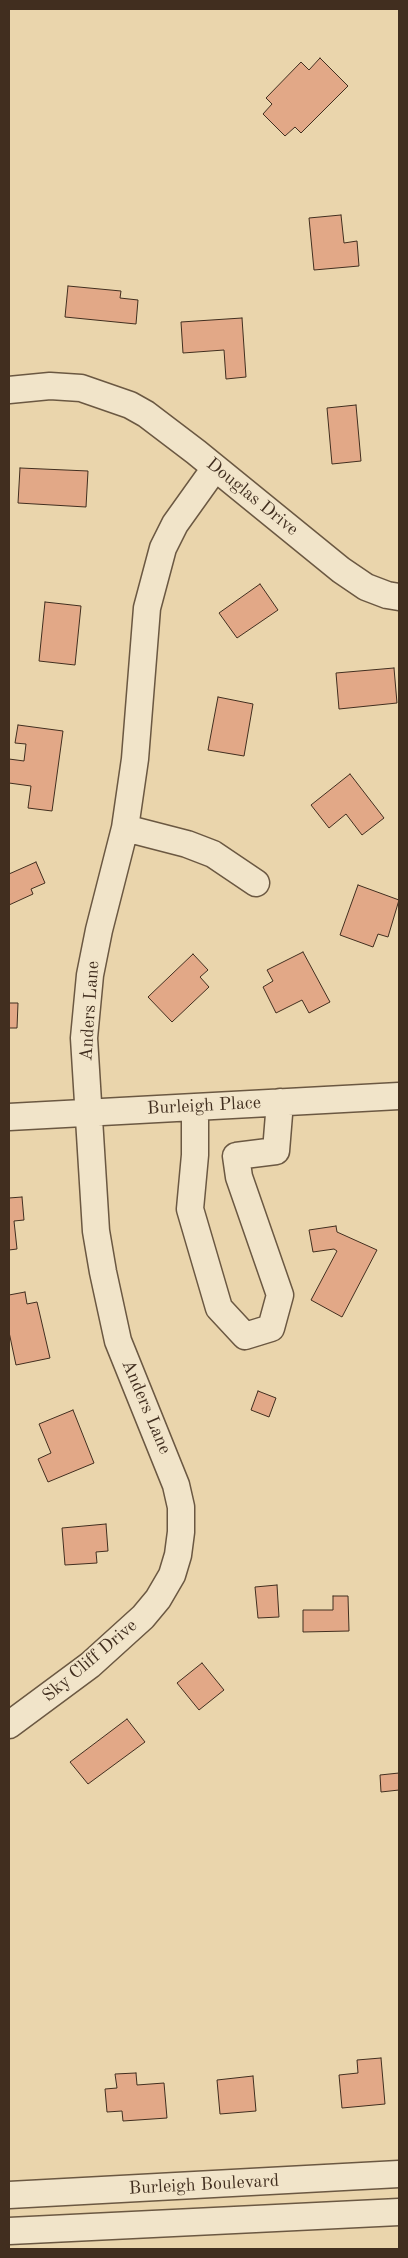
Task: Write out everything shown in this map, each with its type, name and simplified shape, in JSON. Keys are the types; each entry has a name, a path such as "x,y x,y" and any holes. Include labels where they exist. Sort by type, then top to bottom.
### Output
{"street":[{"name":"Douglas Drive","path":"9,390 50,386 81,388 106,395 146,414 242,488 341,570 366,587 399,598"},
{"name":"Anders Lane","path":"176,1562 181,1532 181,1508 166,1455 118,1341 109,1305 96,1231 87,1113 84,1038 90,975 99,930 125,828 135,759 145,624 156,570 163,548 175,524 215,468"},
{"path":"125,828 187,844 213,854 256,883"},
{"name":"Burleigh Place","path":"9,1117 399,1096"},
{"path":"196,1155 236,1156 276,1151 280,1102"},
{"path":"195,1106 196,1155 190,1209 219,1308 246,1336 271,1328 280,1295 239,1177 236,1156"},
{"name":"Sky Cliff Drive","path":"9,1725 50,1697 116,1644 158,1599 172,1575 176,1562"},
{"name":"Burleigh Boulevard","path":"9,2195 399,2174"},
{"name":"Burleigh Boulevard","path":"9,2231 399,2212"}],"building":[{"path":"320,58 348,86 301,133 295,127 285,136 263,114 272,104 266,98 301,62 309,70"},
{"path":"341,215 344,243 357,241 359,266 314,270 309,218"},
{"path":"68,286 121,291 120,298 138,300 136,324 65,317"},
{"path":"242,318 246,377 226,379 224,350 183,353 181,322"},
{"path":"356,405 361,461 332,464 327,408"},
{"path":"20,468 88,471 86,507 18,503"},
{"path":"260,584 278,610 237,638 219,613"},
{"path":"45,602 81,606 75,665 39,661"},
{"path":"394,668 397,703 339,709 336,673"},
{"path":"218,697 253,704 244,756 208,750"},
{"path":"18,725 63,731 52,811 28,808 31,786 9,783 9,759 24,761 26,744 15,743"},
{"path":"350,774 384,818 362,835 346,814 329,828 311,805"},
{"path":"36,862 45,883 31,889 33,894 9,905 9,874"},
{"path":"358,885 399,900 388,937 378,934 373,947 340,935"},
{"path":"303,952 330,1002 309,1013 302,1000 276,1013 263,987 273,981 267,970"},
{"path":"193,954 208,970 200,977 209,987 172,1022 148,997"},
{"path":"9,1003 18,1003 17,1028 9,1028"},
{"path":"22,1197 24,1220 14,1221 17,1249 9,1250 9,1198"},
{"path":"336,1226 337,1232 377,1250 342,1317 311,1300 337,1251 334,1249 313,1252 309,1230"},
{"path":"25,1292 27,1304 37,1302 50,1358 16,1365 9,1332 9,1295"},
{"path":"258,1391 276,1398 269,1417 251,1410"},
{"path":"73,1410 94,1463 48,1482 38,1459 51,1453 39,1424"},
{"path":"106,1524 108,1551 96,1552 97,1563 65,1565 62,1528"},
{"path":"277,1585 279,1617 258,1618 255,1587"},
{"path":"333,1596 348,1596 349,1631 303,1632 303,1610 333,1610"},
{"path":"202,1663 224,1690 199,1710 177,1683"},
{"path":"127,1719 145,1742 88,1784 70,1762"},
{"path":"399,1773 399,1790 381,1792 380,1775"},
{"path":"381,2058 385,2104 342,2108 339,2075 358,2073 357,2060"},
{"path":"136,2073 137,2085 164,2083 167,2118 123,2121 122,2111 107,2112 105,2089 117,2088 115,2074"},
{"path":"253,2076 256,2111 220,2114 217,2080"}]}
